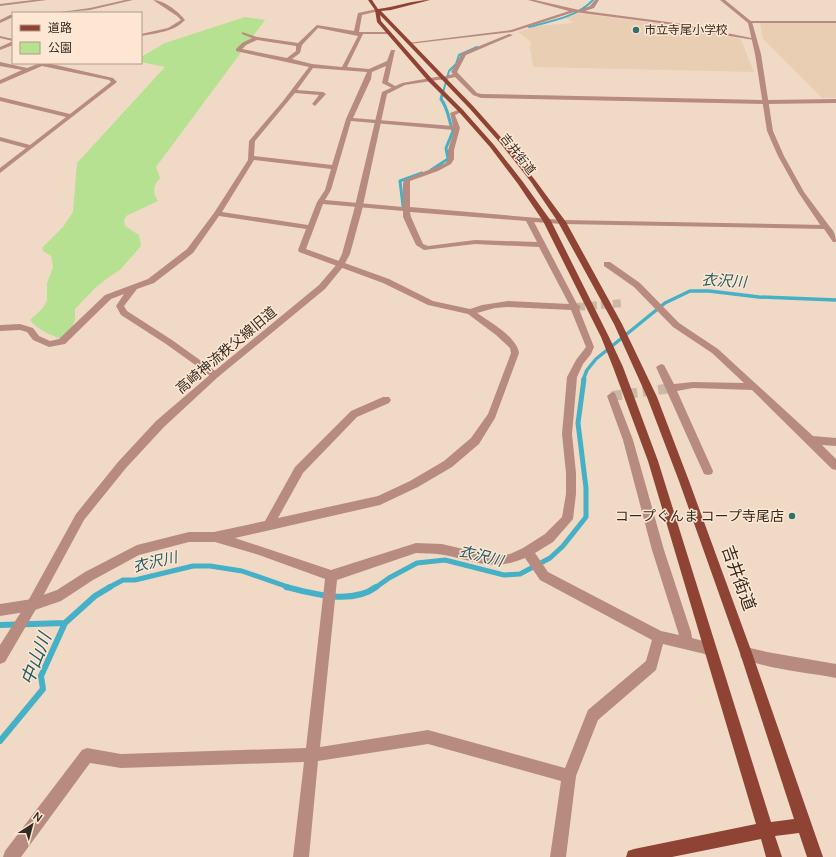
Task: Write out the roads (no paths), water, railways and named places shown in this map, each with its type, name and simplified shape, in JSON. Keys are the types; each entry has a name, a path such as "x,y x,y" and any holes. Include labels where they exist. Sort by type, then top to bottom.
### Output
{"main road":[{"name":"吉井街道","path":"370,0 377,10 472,108 503,143 533,181 562,222 618,324 652,397 684,481 746,653 815,857"},
{"path":"377,10 391,9 428,0"},
{"name":"吉井街道","path":"377,10 379,21 430,80 461,110 492,146 547,221 580,285 618,367 653,461 710,649"},
{"path":"710,649 774,857"},
{"path":"634,857 766,830 804,825"}],"street":[{"path":"0,5 45,0"},
{"path":"82,12 104,0"},
{"path":"64,12 90,9 131,0"},
{"path":"143,34 171,28 183,20 179,15 155,0"},
{"path":"530,0 574,11 683,25 711,32 754,39"},
{"path":"581,12 592,7 597,0"},
{"path":"722,0 750,22 836,22"},
{"path":"90,9 96,12"},
{"path":"344,69 361,35 357,33 356,29 360,14 377,10"},
{"path":"409,43 506,32 574,11"},
{"path":"0,14 12,16"},
{"path":"0,22 12,16"},
{"path":"750,22 766,102 770,131 781,156 801,192 831,231 836,240"},
{"path":"288,60 298,52 300,45 317,26 357,33 389,33"},
{"path":"244,33 256,38 300,45"},
{"path":"516,33 464,54 454,72 475,94 481,96 766,102 836,101"},
{"path":"0,37 12,42"},
{"path":"256,38 244,44 238,50 312,66 344,69 370,71 389,62"},
{"path":"0,49 12,43"},
{"path":"393,51 389,62 386,83 394,87 456,75"},
{"path":"0,64 26,70"},
{"path":"0,82 41,64"},
{"path":"0,171 71,116 114,80 47,64"},
{"path":"0,328 20,327 30,330 36,338 49,344 62,342 108,298 160,276 190,251 217,214 251,158 252,141 294,91 312,66"},
{"path":"0,610 32,605 61,595 88,576 137,550 189,537 214,537 380,500 414,484 448,464 475,441 492,415 515,353 514,347 471,312 432,303 386,281 302,250 320,202 328,190 349,119 368,79 370,71"},
{"name":"高崎神流秩父線旧道","path":"0,657 32,605 80,517 122,465 160,424 215,375 322,287 340,265 346,254 359,205 384,93 390,88 394,87"},
{"path":"294,91 323,94 315,104"},
{"path":"0,99 71,116"},
{"path":"461,110 452,114 457,128 451,150 451,159 448,164 408,180 406,183 407,217 420,245 422,247 432,248 475,242 543,245"},
{"path":"349,119 457,128"},
{"path":"0,139 31,147"},
{"path":"251,158 334,167"},
{"path":"320,202 562,222 831,231"},
{"path":"217,214 310,227"},
{"path":"214,537 259,550 331,576 416,548 442,549 493,560 510,559 527,552 549,538 567,518 571,494 567,434 571,384 572,377 579,362 588,352 590,347 576,307 529,220"},
{"path":"607,264 636,285 676,325 715,351 836,466"},
{"path":"134,287 122,301 120,306 124,313 169,342 215,375"},
{"path":"471,312 486,307 507,304 562,308 576,307"},
{"path":"661,367 672,388 708,470"},
{"path":"672,388 693,385 754,387"},
{"path":"612,396 628,440 658,550 686,632 686,643"},
{"path":"269,524 299,470 354,414 386,400"},
{"path":"810,440 836,442"},
{"path":"527,552 544,576 659,637 710,649"},
{"path":"301,857 331,576"},
{"path":"558,857 569,776 593,716 651,665 659,637"},
{"path":"746,653 767,659 836,671"},
{"path":"11,857 87,755 122,761 312,756 428,737 569,776"}],"waterway":[{"path":"529,27 572,14 587,6 593,0"},
{"path":"442,96 449,71 456,64 459,55 477,47"},
{"path":"431,170 448,159 446,148 453,131 447,111 441,99 442,95"},
{"path":"403,206 400,181 422,173"},
{"name":"衣沢川","path":"583,380 587,370 596,359 665,303 690,291 709,291 759,297 836,300"},
{"name":"衣沢川","path":"375,588 389,578 417,563 445,560 504,575 520,574 550,558 563,546 586,517 586,488 578,423 584,379"},
{"name":"衣沢川","path":"108,588 123,580 135,580 193,566 210,566 242,571 291,588"},
{"name":"衣沢川","path":"65,623 95,596 110,587"},
{"name":"衣沢川","path":"286,587 320,595 344,597 356,596 376,587"},
{"name":"衣沢川","path":"0,625 65,623"},
{"name":"中山川","path":"0,741 43,689 41,676 65,623"}],"tunnel":[{"path":"577,307 623,303"},
{"path":"612,396 672,388"}],"place":[{"name":"市立寺尾小学校","path":"636,30"},
{"name":"コープぐんま コープ寺尾店","path":"792,516"}]}
